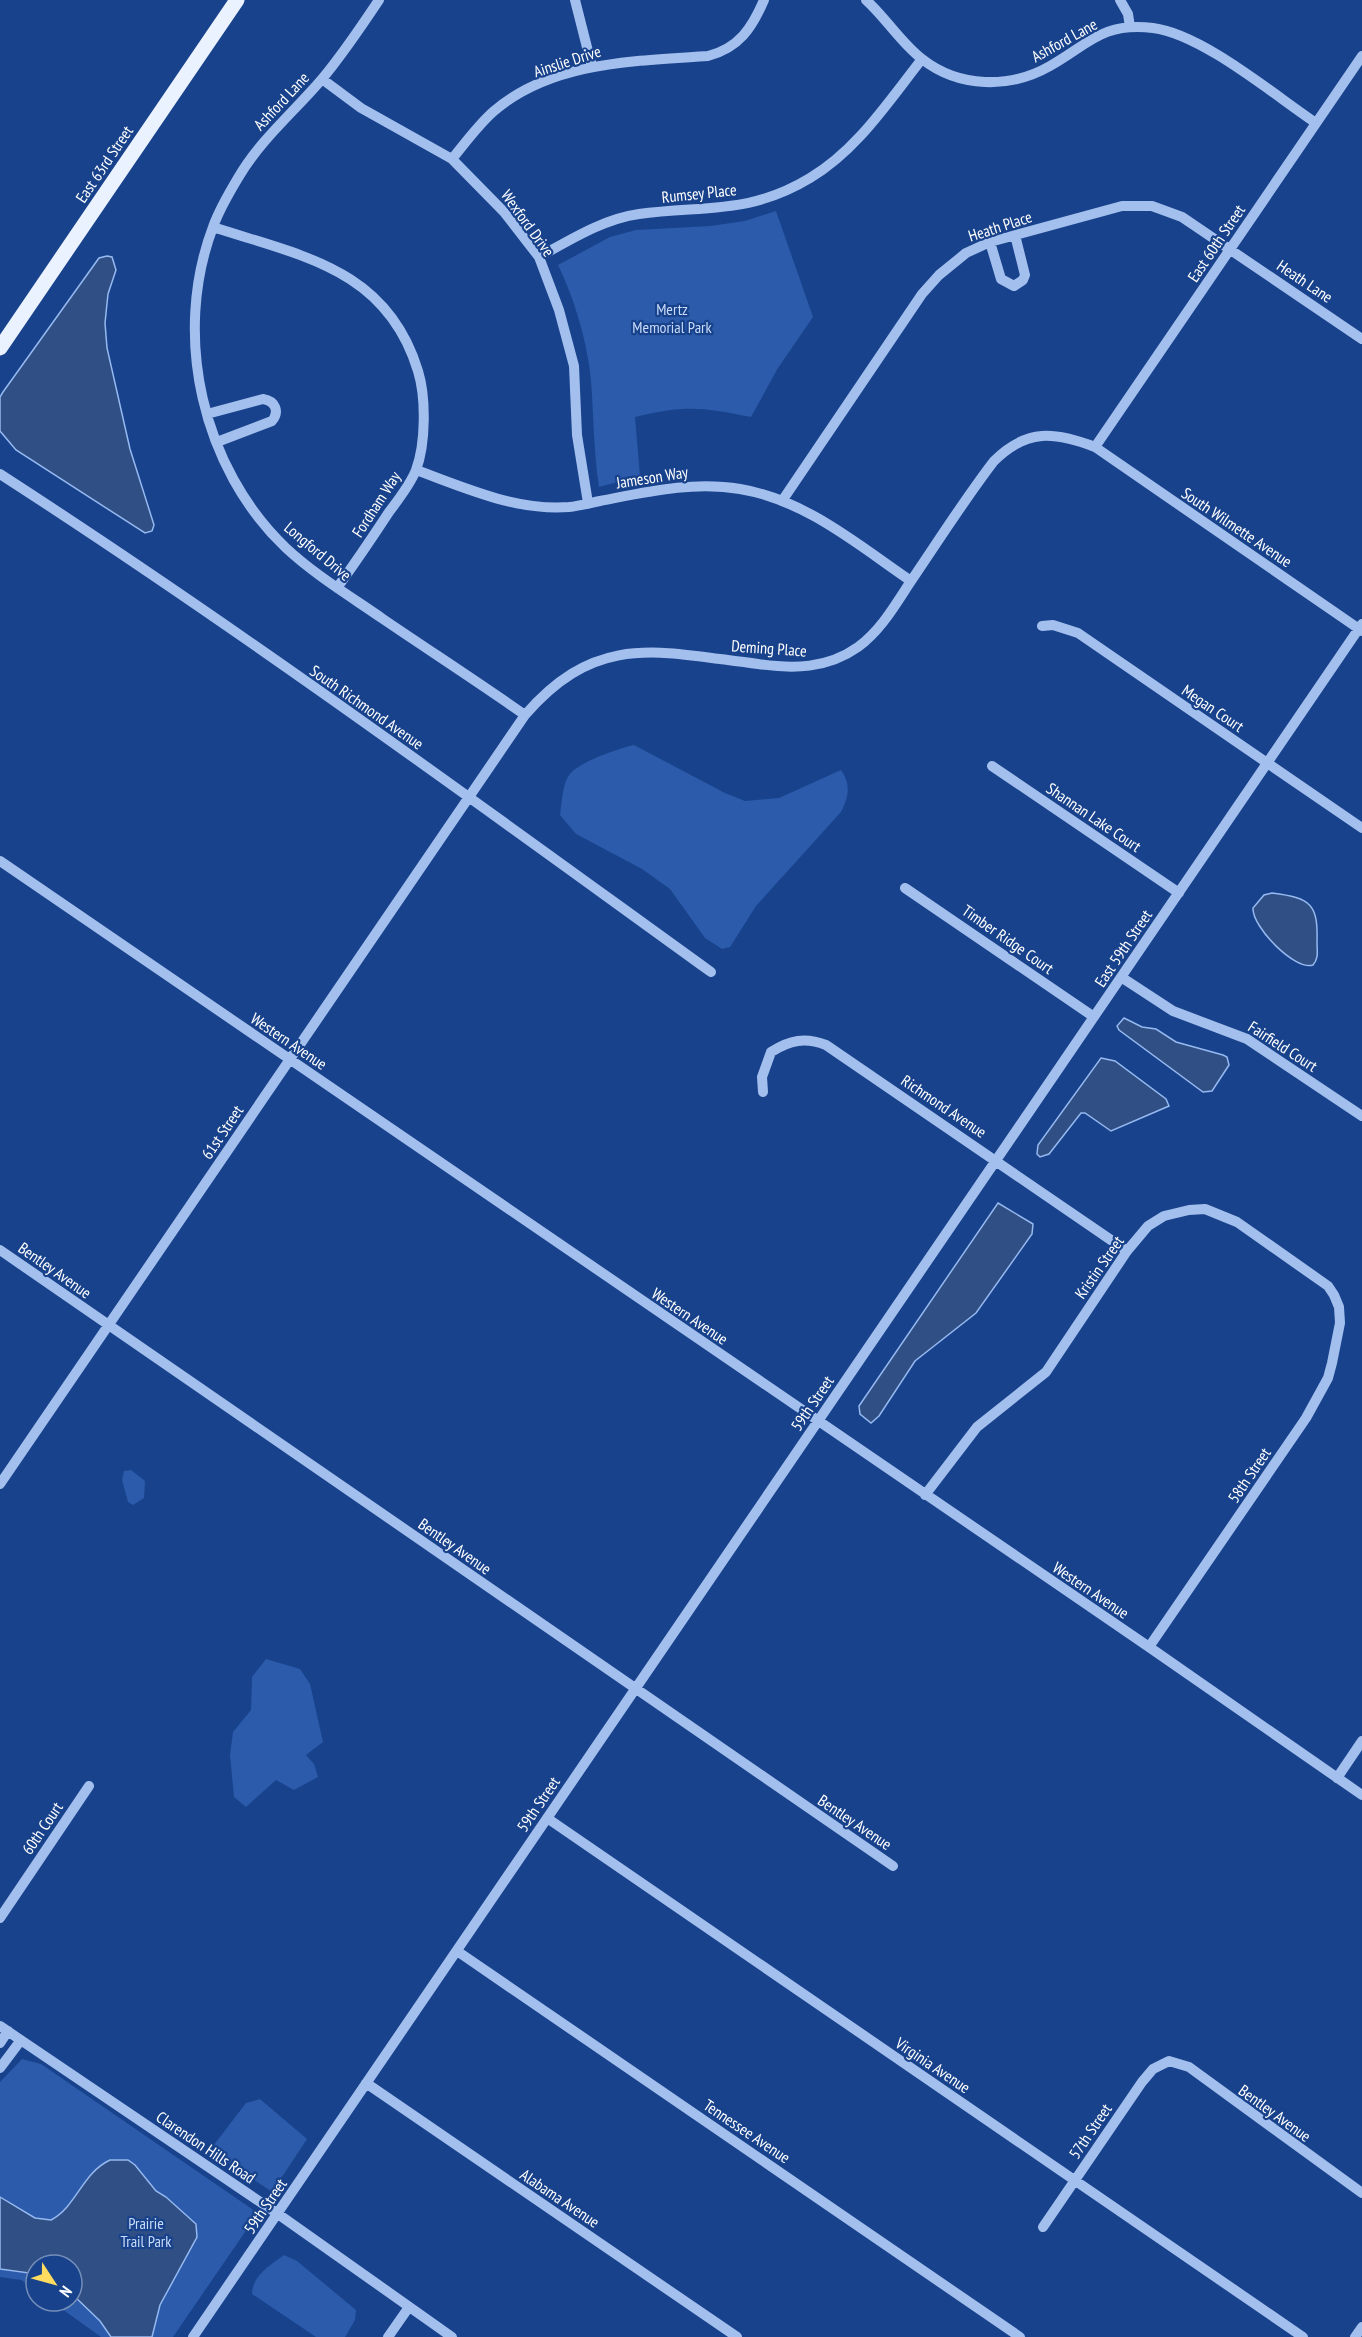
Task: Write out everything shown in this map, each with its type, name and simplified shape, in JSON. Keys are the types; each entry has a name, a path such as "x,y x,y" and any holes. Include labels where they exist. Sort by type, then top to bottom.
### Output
{"main road":[{"name":"East 63rd Street","path":"0,348 237,0"}],"street":[{"name":"Ashford Lane","path":"213,227 247,163 272,132 322,79 379,0"},
{"path":"565,0 570,0"},
{"path":"575,0 592,66"},
{"name":"Ainslie Drive","path":"452,159 483,121 508,100 537,86 592,66 612,62 708,56 722,52 748,32 764,0"},
{"name":"Ashford Lane","path":"866,0 922,59 961,79 980,82 1025,78 1051,66 1087,41 1130,27 1166,30 1192,40 1316,123"},
{"path":"1120,0 1128,14 1130,27"},
{"name":"East 60th Street","path":"1095,447 1362,56"},
{"name":"Rumsey Place","path":"539,257 588,231 638,214 731,208 790,189 811,177 847,150 922,59"},
{"name":"Wexford Drive","path":"322,79 361,108 452,159 489,195 539,257 559,310 573,366 577,435 588,503"},
{"name":"Heath Place","path":"782,501 930,284 966,253 990,242 1122,206 1144,205 1176,214 1230,249"},
{"name":"Longford Drive","path":"213,227 199,282 195,330 198,386 217,442 240,488 260,518 299,559 525,715"},
{"name":"Fordham Way","path":"213,227 338,270 370,292 389,312 408,343 422,384 423,429 416,470 338,588"},
{"path":"990,242 1001,279 1014,286 1026,275 1015,235"},
{"name":"Heath Lane","path":"1230,249 1362,339"},
{"path":"207,414 263,399 275,406 276,414 272,421 217,442"},
{"name":"Deming Place","path":"469,797 525,715 546,691 570,673 590,663 625,652 669,653 785,667 812,666 843,655 871,636 990,466 1009,447 1040,434 1065,435 1095,447"},
{"name":"South Wilmette Avenue","path":"1095,447 1361,628"},
{"name":"Jameson Way","path":"416,470 513,504 552,508 674,487 701,485 740,489 782,501 811,514 911,581"},
{"name":"South Richmond Avenue","path":"0,474 141,567 469,797 711,972"},
{"name":"Megan Court","path":"1042,626 1053,625 1078,633 1362,828"},
{"name":"East 59th Street","path":"909,1288 1361,628"},
{"name":"Shannan Lake Court","path":"992,766 1179,893"},
{"name":"61st Street","path":"0,1484 469,797"},
{"name":"Western Avenue","path":"0,861 1362,1795"},
{"name":"Timber Ridge Court","path":"905,888 1094,1017"},
{"name":"Fairfield Court","path":"1121,977 1173,1011 1247,1039 1362,1116"},
{"name":"Richmond Avenue","path":"763,1092 762,1077 771,1052 791,1042 812,1040 851,1061 997,1159 1127,1251"},
{"name":"Kristin Street","path":"925,1496 977,1427 1046,1372 1127,1251 1148,1226 1164,1216 1205,1209 1237,1222 1328,1286 1339,1307"},
{"name":"Bentley Avenue","path":"0,1250 893,1866"},
{"name":"59th Street","path":"193,2337 909,1288"},
{"name":"58th Street","path":"1149,1647 1316,1401 1332,1363 1340,1323 1339,1307"},
{"path":"1337,1778 1362,1741"},
{"name":"60th Court","path":"0,1918 89,1786"},
{"name":"Virginia Avenue","path":"547,1818 1303,2337"},
{"name":"Tennessee Avenue","path":"457,1951 1020,2337"},
{"path":"0,2043 4,2028"},
{"name":"Clarendon Hills Road","path":"4,2028 278,2214 452,2337"},
{"path":"0,2068 21,2040"},
{"name":"Bentley Avenue","path":"1169,2061 1189,2067 1362,2193"},
{"name":"57th Street","path":"1043,2227 1143,2082 1153,2069 1169,2061"},
{"name":"Alabama Avenue","path":"366,2083 737,2337"},
{"path":"388,2337 409,2307"},
{"path":"1355,2337 1362,2327"}],"green space":[{"name":"Mertz Memorial Park","path":"776,211 813,317 778,368 751,417 719,411 680,409 635,417 640,476 599,487 588,357 574,304 558,265 610,237 636,230 710,226 745,221"},
{"path":"634,745 725,793 745,801 779,798 841,770 844,775 848,790 841,812 756,906 730,947 722,949 705,938 670,889 642,869 576,834 560,815 565,783 575,769 600,756"},
{"path":"131,1470 145,1481 144,1498 133,1505 128,1502 122,1480 124,1471"},
{"path":"266,1659 300,1669 310,1684 323,1742 306,1755 314,1764 318,1777 294,1790 276,1780 246,1807 234,1797 230,1755 233,1732 251,1710 252,1677"},
{"name":"Prairie Trail Park","path":"22,2059 41,2064 258,2213 173,2337 101,2337 68,2313 84,2313 84,2253 24,2253 24,2282 0,2277 0,2082"},
{"path":"260,2099 307,2139 272,2192 210,2150 246,2103"},
{"path":"284,2255 297,2261 356,2310 355,2320 345,2337 316,2337 252,2294 258,2276"}],"shaded area":[{"path":"112,257 116,270 108,294 105,323 107,348 130,449 154,525 152,531 145,533 16,450 0,431 0,397 3,392 99,258"},
{"path":"1272,893 1304,901 1314,912 1317,951 1313,965 1305,965 1286,955 1259,926 1253,908 1264,895"},
{"path":"1124,1018 1142,1027 1156,1029 1176,1042 1223,1055 1227,1057 1229,1065 1212,1091 1203,1092 1119,1030 1117,1026"},
{"path":"1101,1058 1115,1061 1166,1099 1169,1106 1111,1131 1085,1113 1081,1113 1049,1154 1040,1157 1037,1154 1038,1145"},
{"path":"998,1203 1033,1224 1032,1234 976,1313 915,1361 879,1416 871,1423 860,1414 859,1406"},
{"path":"110,2160 128,2160 135,2165 156,2191 196,2224 197,2237 160,2305 152,2337 111,2337 100,2321 84,2306 84,2253 24,2253 24,2272 0,2269 0,2197 35,2218 51,2220 67,2207 100,2166"}]}
